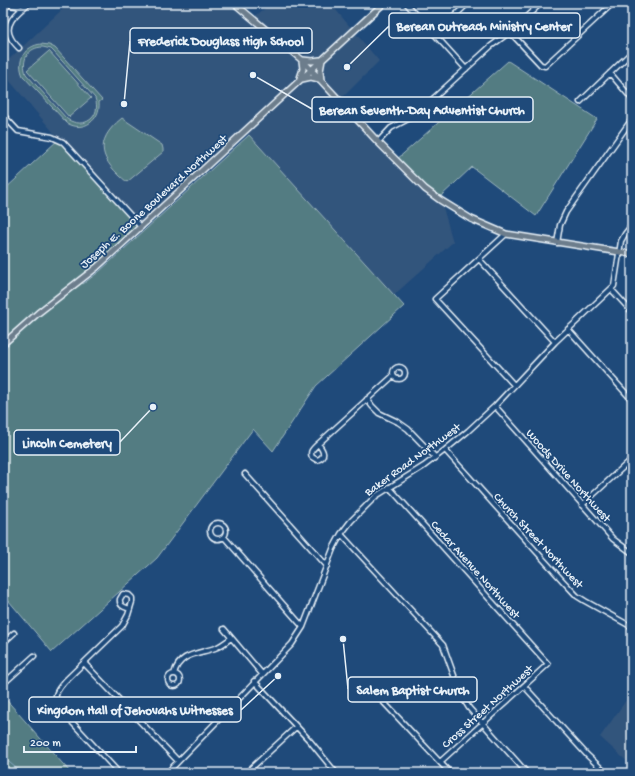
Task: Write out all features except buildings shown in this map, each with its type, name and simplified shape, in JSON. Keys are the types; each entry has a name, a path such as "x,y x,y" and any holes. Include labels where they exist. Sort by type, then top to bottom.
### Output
{"main road":[{"path":"234,3 312,69 412,177 440,200 471,219 506,234 632,254"},
{"name":"Joseph E. Boone Boulevard Northwest","path":"3,344 38,313 97,267 384,3"},
{"path":"302,60 312,61 322,59 320,71 321,80"},
{"path":"299,80 303,69 302,60"},
{"path":"299,80 311,77 321,80"}],"street":[{"path":"19,48 11,38 8,29 12,19 29,3"},
{"path":"406,3 466,69"},
{"path":"435,35 468,3"},
{"path":"378,142 391,128 414,116 541,3"},
{"path":"510,32 543,66 545,66 613,3"},
{"path":"3,4 17,6 22,9"},
{"path":"580,102 632,52"},
{"path":"610,73 632,99"},
{"path":"3,116 18,131 52,137 63,142 141,227"},
{"path":"557,243 560,224 566,212 632,119"},
{"path":"632,226 623,237 618,252 614,286 611,289 632,312"},
{"path":"506,234 435,299 514,385"},
{"path":"479,259 555,342"},
{"name":"Baker Road Northwest","path":"166,773 254,681 292,644 303,627 341,534 363,508 389,487 445,450 495,406 555,342 611,289"},
{"path":"568,329 632,400"},
{"path":"318,444 392,376"},
{"path":"367,398 379,413 398,422 408,429 435,457"},
{"name":"Woods Drive Northwest","path":"495,406 613,539 632,553"},
{"name":"Church Street Northwest","path":"445,450 577,596 632,627"},
{"path":"582,505 632,459"},
{"path":"245,474 327,566"},
{"name":"Cedar Avenue Northwest","path":"389,487 548,664"},
{"path":"220,522 224,525 226,533 224,538 218,540 213,538 210,530 212,525 220,522"},
{"path":"341,534 443,645 461,695 469,708 527,773"},
{"path":"224,538 303,627"},
{"path":"119,773 57,705 55,696 58,689 122,626 130,609"},
{"path":"224,629 262,674"},
{"path":"3,643 14,633"},
{"path":"174,674 178,665 188,656 216,648 232,638"},
{"path":"3,682 34,656"},
{"path":"84,663 178,761"},
{"name":"Cross Street Northwest","path":"440,762 548,664"},
{"path":"254,681 323,756 336,773"},
{"path":"524,686 587,755 606,773"},
{"path":"375,693 450,773"},
{"path":"246,773 296,727"},
{"path":"170,769 174,773"}],"shaded area":[{"path":"69,3 236,3 254,17 272,3 330,3 379,61 339,101 395,161 440,197 453,242 394,295 244,130 138,226 59,139 3,73 3,65"},
{"path":"632,692 632,766 600,737"}],"green space":[{"path":"35,45 49,45 55,48 102,100 99,102 97,114 90,123 73,126 67,123 23,76 21,70 21,59 26,51","holes":["43,47 51,49 95,98 97,105 96,111 90,120 80,123 67,119 26,74 24,64 27,55 33,49"]},
{"path":"49,51 91,98 69,117 27,70"},
{"path":"508,61 597,119 536,216 472,167 440,197 395,161"},
{"path":"122,118 162,145 163,149 163,152 127,182 111,167 106,159 104,151 106,135"},
{"path":"249,135 404,306 316,386 273,451 253,429 157,558 52,652 3,594 3,191 59,139 138,226 95,266 80,277 83,284 100,271"},
{"path":"3,696 70,772 71,773 3,773"}],"waterway":[{"path":"3,373 5,385"},
{"path":"3,757 16,768 26,773"}],"place":[{"name":"Berean Outreach Ministry Center","path":"347,67"},
{"name":"Berean Seventh-Day Adventist Church","path":"253,75"},
{"name":"Frederick Douglass High School","path":"124,104"},
{"name":"Lincoln Cemetery","path":"153,407"},
{"name":"Salem Baptist Church","path":"343,639"},
{"name":"Kingdom Hall of Jehovahs Witnesses","path":"278,676"}]}
